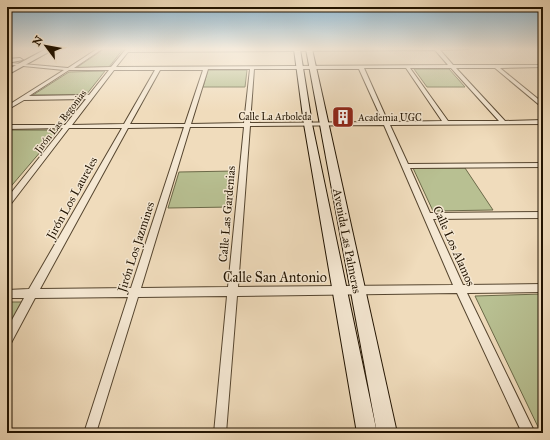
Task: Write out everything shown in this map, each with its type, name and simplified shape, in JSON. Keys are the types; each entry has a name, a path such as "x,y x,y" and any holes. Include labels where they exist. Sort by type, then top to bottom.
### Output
{"street":[{"path":"7,108 67,70"},
{"name":"Jirón Las Begonias","path":"7,203 112,70"},
{"name":"Jirón Los Laureles","path":"7,339 157,70"},
{"name":"Jirón Los Jazmines","path":"90,433 205,70"},
{"name":"Calle Las Gardenias","path":"220,433 252,70"},
{"name":"Avenida Las Palmeras","path":"300,70 308,124 367,433"},
{"name":"Avenida Las Palmeras","path":"313,70 356,290 387,433"},
{"name":"Calle Los Alamos","path":"362,70 460,289 529,433"},
{"path":"409,70 446,123"},
{"path":"455,70 504,123"},
{"path":"500,70 543,106"},
{"path":"23,98 90,97"},
{"name":"Calle La Arboleda","path":"7,127 543,122"},
{"path":"406,166 543,165"},
{"path":"427,216 543,215"},
{"name":"Calle San Antonio","path":"7,294 543,288"}],"green space":[{"path":"208,70 247,70 245,87 203,87"},
{"path":"414,70 449,70 465,87 427,87"},
{"path":"105,71 86,95 33,95 69,72"},
{"path":"7,130 59,130 7,191"},
{"path":"413,168 465,168 493,210 433,211"},
{"path":"235,171 232,207 168,208 179,172"},
{"path":"543,294 543,433 541,433 475,296"},
{"path":"7,302 23,302 7,329"}],"place":[{"name":"Academia UGC","path":"343,117"}]}
